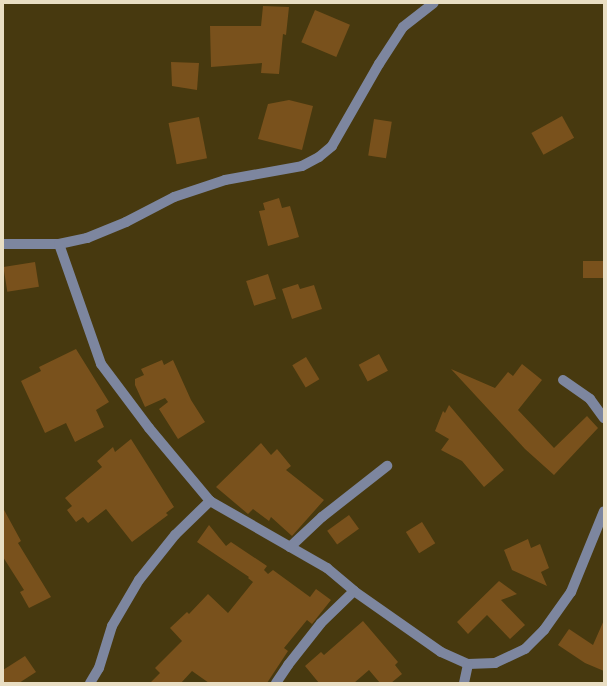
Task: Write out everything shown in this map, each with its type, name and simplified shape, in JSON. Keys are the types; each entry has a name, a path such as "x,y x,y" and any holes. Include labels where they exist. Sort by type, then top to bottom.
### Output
{"street":[{"path":"3,244 59,244 87,238 126,222 174,197 225,180 302,166 320,157 332,146 379,64 403,27 434,3"},
{"path":"59,244 101,364 149,428 210,501 327,568 354,591 441,652 468,664 495,663 525,649 544,630 571,592 604,511"},
{"path":"563,380 590,399 604,418"},
{"path":"290,547 322,517 387,466"},
{"path":"90,683 99,668 112,626 139,580 175,535 210,501"},
{"path":"276,683 321,623 354,591"},
{"path":"464,683 468,664"}],"building":[{"path":"263,6 289,7 286,35 283,34 279,74 261,73 262,63 211,67 210,26 261,26"},
{"path":"315,10 350,25 336,57 301,42"},
{"path":"171,62 199,63 197,90 172,86"},
{"path":"289,100 313,106 302,150 258,139 268,104"},
{"path":"562,116 574,138 544,155 531,133"},
{"path":"199,117 207,158 177,164 169,123"},
{"path":"374,119 392,122 386,158 368,156"},
{"path":"279,198 282,208 290,206 299,237 268,246 259,211 265,210 263,203"},
{"path":"583,261 604,261 604,278 583,278"},
{"path":"35,262 39,287 7,292 3,267"},
{"path":"268,274 276,299 254,306 246,281"},
{"path":"298,284 300,289 314,285 322,309 292,319 282,289"},
{"path":"76,349 109,402 96,410 104,427 75,442 66,423 45,433 21,381 41,371 39,367"},
{"path":"379,354 388,371 368,382 359,365"},
{"path":"306,357 319,379 306,388 292,365"},
{"path":"162,360 164,365 173,360 191,400 205,422 178,439 159,409 168,402 165,398 145,407 135,385 135,379 144,375 141,369"},
{"path":"522,364 542,380 518,410 554,448 587,416 598,428 554,475 525,449 451,369 495,388 508,372 513,376"},
{"path":"449,405 504,470 484,487 462,461 441,450 449,439 435,431 443,411 445,413"},
{"path":"131,439 174,507 166,513 168,515 132,542 106,509 88,523 83,517 76,522 67,510 72,506 65,498 102,467 97,461 113,447 115,452"},
{"path":"261,443 271,455 277,449 291,466 286,470 324,500 292,536 271,517 269,521 253,509 248,514 216,487"},
{"path":"3,508 21,541 18,543 51,597 29,608 20,592 24,590 3,557"},
{"path":"349,515 359,529 337,545 327,531"},
{"path":"422,522 435,543 419,553 406,532"},
{"path":"209,525 226,546 231,542 267,566 264,570 268,574 273,570 310,597 316,589 331,600 312,624 307,620 284,648 288,651 267,683 209,683 192,671 181,683 150,683 160,673 155,668 182,641 170,628 187,612 189,614 208,594 228,613 253,582 248,578 249,577 197,542"},
{"path":"528,539 531,548 540,544 549,568 541,572 547,586 512,570 504,550"},
{"path":"499,581 517,594 501,600 525,625 510,639 487,615 468,634 457,622"},
{"path":"604,620 604,671 585,663 558,645 569,629 593,645"},
{"path":"363,621 398,662 395,665 402,674 391,683 380,683 369,670 354,683 319,683 305,666 321,652 324,655"},
{"path":"25,656 36,672 19,683 3,683 3,670"}]}
